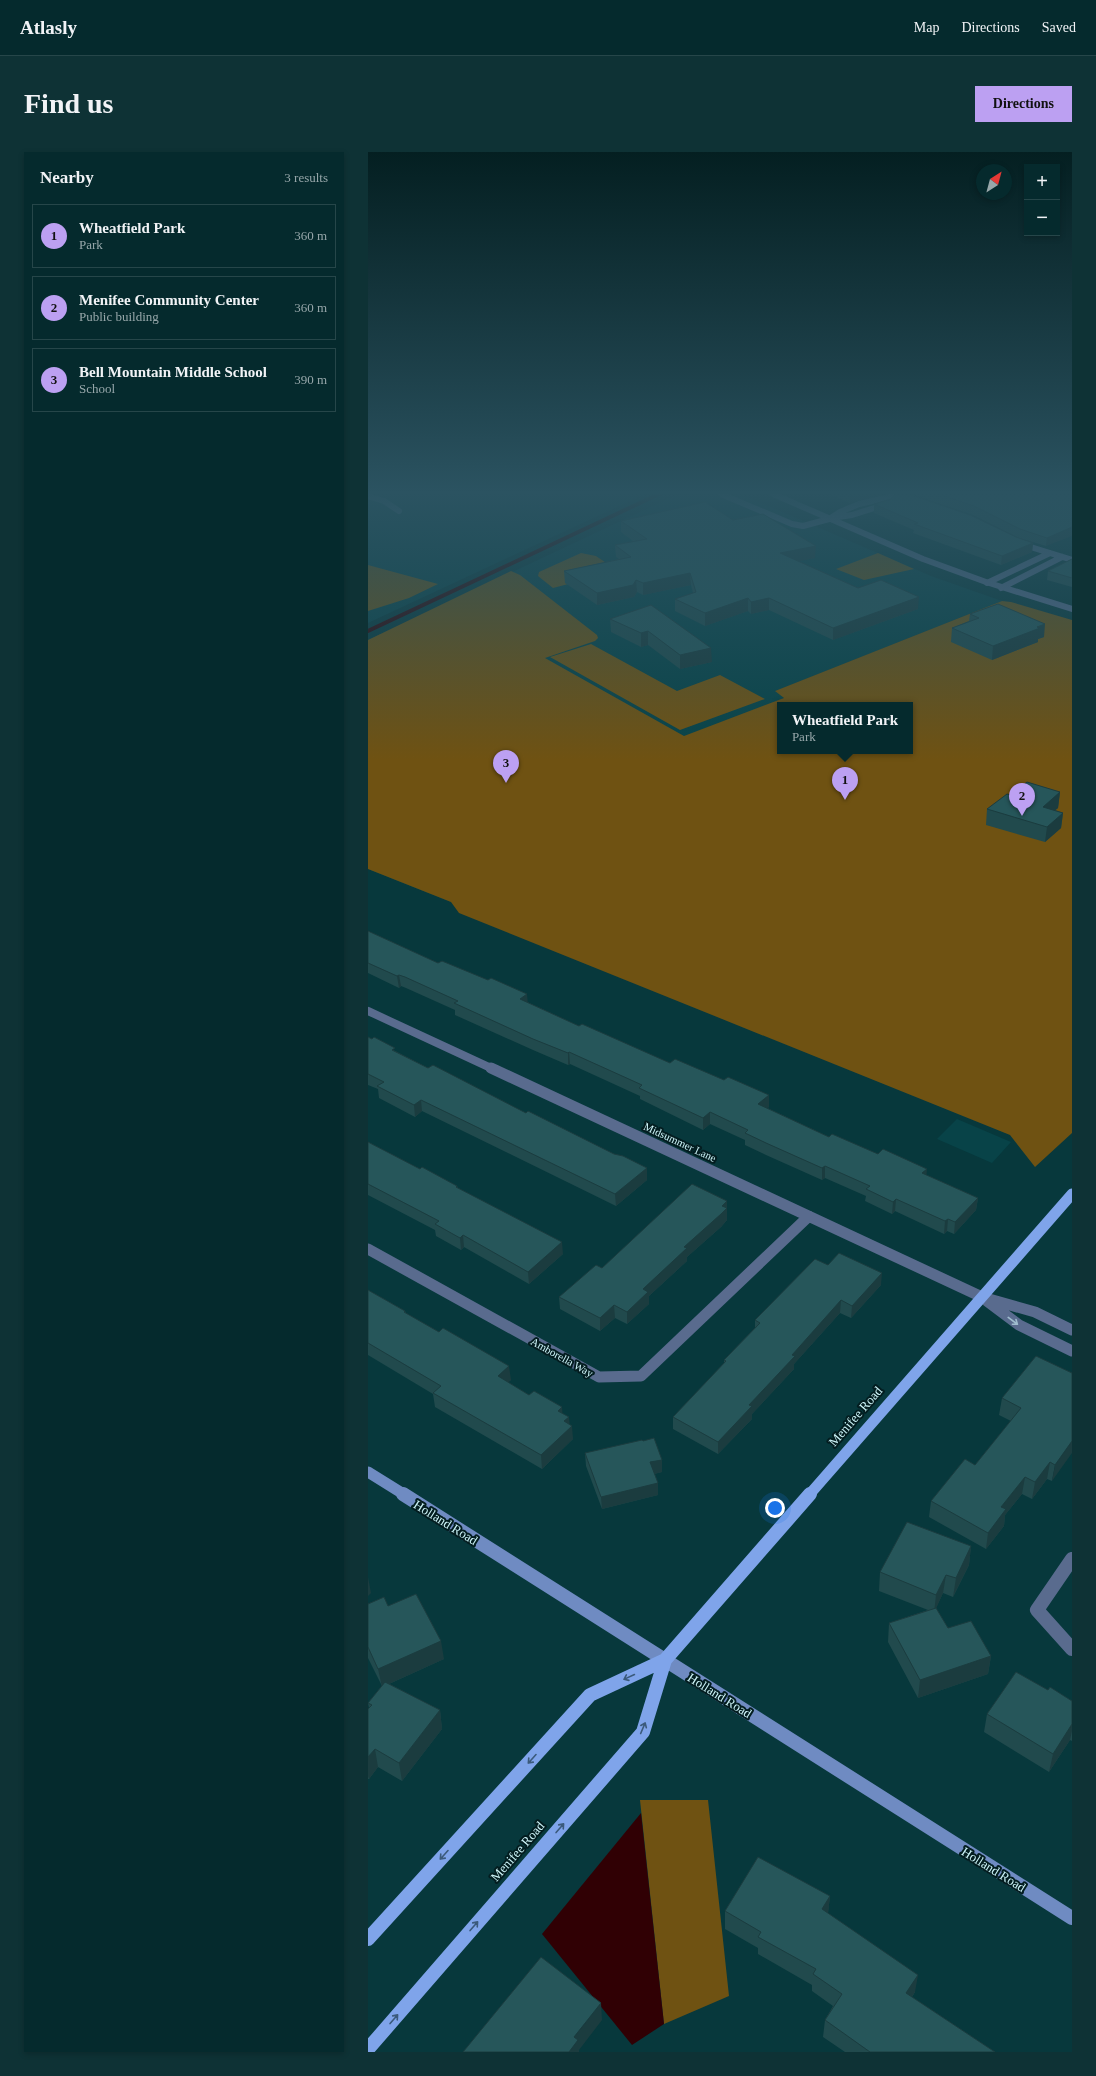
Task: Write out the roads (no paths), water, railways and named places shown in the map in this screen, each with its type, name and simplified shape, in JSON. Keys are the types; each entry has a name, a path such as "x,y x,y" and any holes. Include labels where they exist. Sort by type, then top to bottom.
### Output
{"main road":[{"name":"Menifee Road","path":"368,1939 590,1695 664,1660 1072,1194"},
{"name":"Holland Road","path":"368,1472 1072,1918"},
{"name":"Menifee Road","path":"368,2049 643,1732 664,1660"}],"street":[{"path":"987,583 1072,609"},
{"path":"1001,588 1011,583"},
{"name":"Midsummer Lane","path":"368,1011 982,1297"},
{"name":"Amborella Way","path":"368,1249 599,1377 641,1376 809,1216"},
{"path":"982,1297 1035,1312 1072,1330"},
{"path":"982,1297 1019,1325 1072,1351"},
{"path":"1072,1559 1037,1610 1072,1649"}],"waterway":[{"path":"368,631 471,583"}],"place":[{"name":"Bell Mountain Middle School","path":"506,783"},
{"name":"Wheatfield Park","path":"845,800"},
{"name":"Menifee Community Center","path":"1022,816"}]}
